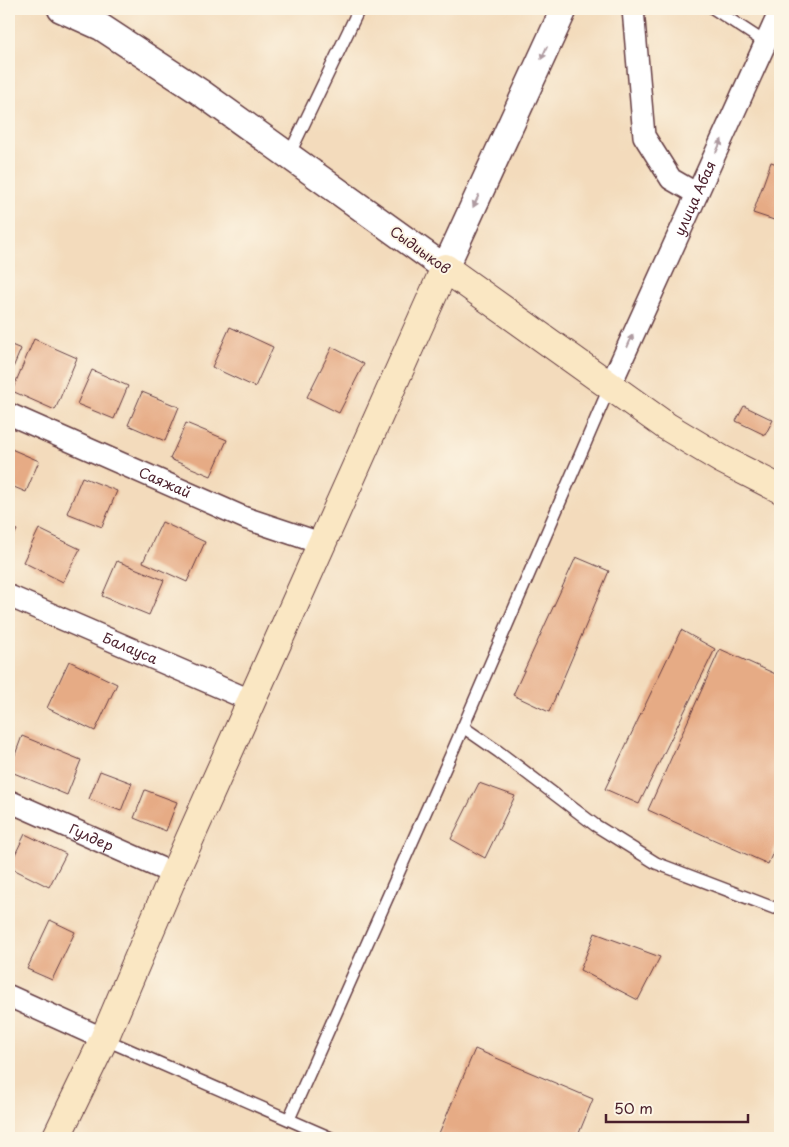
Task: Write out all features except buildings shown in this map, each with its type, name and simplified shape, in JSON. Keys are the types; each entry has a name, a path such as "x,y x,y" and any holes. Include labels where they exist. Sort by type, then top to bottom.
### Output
{"main road":[{"name":"Сыдиыков","path":"445,268 666,426 721,459 780,489"},
{"path":"59,1137 104,1039 174,874 445,268"}],"street":[{"name":"Сыдиыков","path":"61,9 101,26 200,92 445,268"},
{"path":"445,268 564,9"},
{"path":"633,9 644,136 671,179 697,194"},
{"name":"улица Абая","path":"610,386 780,11"},
{"name":"Саяжай","path":"9,414 245,518 323,544"},
{"name":"Балауса","path":"9,596 252,701"},
{"name":"Гулдер","path":"9,801 174,874"},
{"path":"9,996 104,1039"}],"lane":[{"path":"289,155 359,9"},
{"path":"714,9 766,43"},
{"path":"289,1119 463,727 610,386"},
{"path":"463,727 595,825 656,863 774,908"},
{"path":"104,1039 331,1138"}]}
